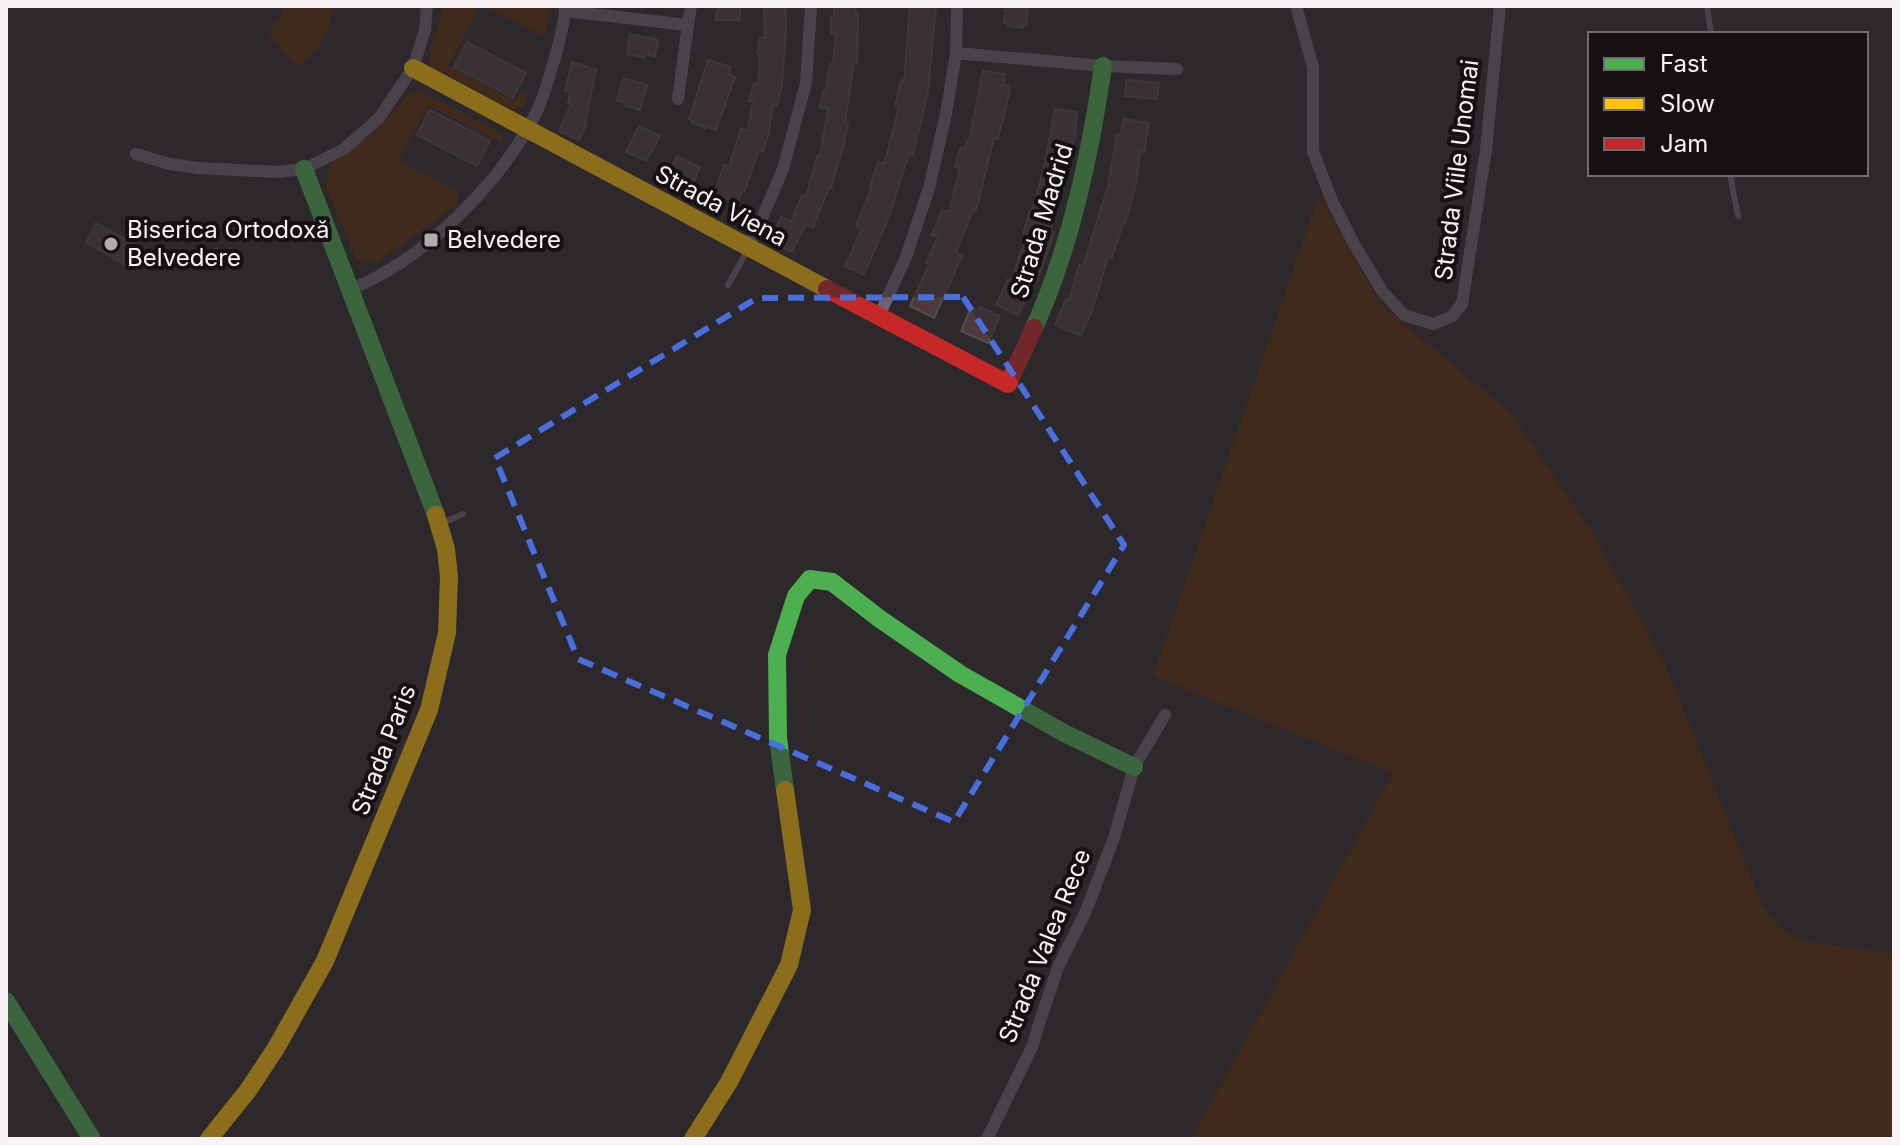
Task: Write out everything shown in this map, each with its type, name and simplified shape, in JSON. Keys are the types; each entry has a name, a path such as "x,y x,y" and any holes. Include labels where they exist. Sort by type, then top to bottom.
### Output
{"street":[{"path":"136,154 169,164 199,168 277,172 304,169 344,149 379,118 413,68 425,30 427,6"},
{"path":"678,99 691,6"},
{"path":"749,248 783,169 806,83 811,6"},
{"path":"879,316 906,257 929,188 956,53 957,6"},
{"name":"Strada Viile Unomai","path":"1296,6 1313,67 1313,151 1332,201 1382,291 1404,315 1433,324 1451,317 1462,304 1486,150 1500,6"},
{"path":"351,289 412,255 480,194 519,142 546,88 565,9 688,25"},
{"path":"956,53 1177,69"},
{"name":"Strada Madrid","path":"1008,384 1047,296 1076,207 1092,139 1103,66"},
{"name":"Strada Viena","path":"413,68 1008,384"},
{"name":"Strada Paris","path":"209,1139 249,1089 276,1048 325,961 429,710 447,633 449,577 439,524 304,169"},
{"path":"693,1139 729,1082 789,965 802,910 778,738 777,655 796,596 810,579 832,582 960,674 1064,733 1134,767"},
{"name":"Strada Valea Rece","path":"987,1139 1033,1045 1058,967 1085,913 1114,838 1134,767 1165,715"},
{"path":"6,1001 92,1139"}],"lane":[{"path":"1707,6 1711,32"},
{"path":"1730,176 1738,216"},
{"path":"728,285 749,248"},
{"path":"439,524 463,514"}],"highlighted area":[{"path":"963,297 1124,545 954,822 578,659 495,458 757,298"}],"shaded area":[{"path":"285,6 334,6 321,41 311,56 296,67 268,33"},
{"path":"443,6 480,6 448,65 515,102 522,89 529,93 524,106 515,111 430,66 429,58"},
{"path":"484,6 550,6 545,37"},
{"path":"421,92 500,132 504,144 428,105 399,161 457,191 458,204 377,263 357,260 326,187 330,165 376,131 407,96"},
{"path":"1319,195 1380,304 1510,412 1594,535 1665,664 1760,900 1773,919 1783,930 1806,941 1894,955 1894,1139 1191,1139 1393,773 1153,676"}],"building":[{"path":"718,6 741,6 739,20 715,20"},
{"path":"764,6 785,6 782,85 777,105 773,104 763,152 759,150 745,190 737,203 714,194 724,165 729,167 741,128 748,131 753,101 749,101 754,83 758,84 760,62 757,53 760,38 765,38"},
{"path":"910,6 936,6 928,92 913,155 908,156 890,214 864,275 845,266 862,229 856,226 872,187 878,162 884,164 899,107 895,106 901,80 904,81"},
{"path":"1009,6 1028,6 1023,28 1004,23 1005,10 1009,10"},
{"path":"834,7 855,7 858,14 857,62 854,62 845,123 848,123 831,188 813,228 805,225 792,252 769,242 781,217 791,222 802,195 806,196 817,156 820,156 828,109 820,108 830,64 833,64 836,34 831,33"},
{"path":"630,34 658,40 655,56 627,54"},
{"path":"467,42 526,73 513,98 454,67"},
{"path":"708,60 731,67 729,74 735,77 716,130 692,123 689,119"},
{"path":"572,62 596,70 587,124 579,140 559,131 571,104 568,103 570,92 565,91"},
{"path":"983,71 1005,74 1003,85 1010,86 1008,99 998,139 994,138 976,211 973,210 956,253 962,256 934,318 910,306 929,265 926,263 938,237 932,235 942,210 949,212 960,168 955,167 960,148 965,149 969,142"},
{"path":"623,78 647,85 640,110 617,100"},
{"path":"1126,80 1159,83 1157,99 1125,96"},
{"path":"1055,109 1077,112 1075,135 1050,230 1055,232 1036,283 1033,282 1018,315 996,305 1008,279 1011,281 1027,235 1023,234 1044,168"},
{"path":"430,110 490,141 477,166 417,135"},
{"path":"1124,119 1149,123 1144,152 1140,151 1136,184 1125,224 1112,258 1108,257 1081,336 1055,325 1066,300 1069,301 1079,265 1083,266 1108,186 1117,134 1121,134"},
{"path":"639,126 660,136 646,161 626,152"},
{"path":"677,156 700,167 692,185 667,176"},
{"name":"Biserica Ortodoxă Belvedere","path":"96,223 137,246 126,265 86,242"},
{"path":"980,307 1000,316 988,343 961,331 971,308 978,312"}],"traffic: fast":[{"path":"1034,328 1059,265 1078,200 1103,66"},
{"path":"304,169 436,515"},
{"path":"785,790 778,738 777,655 796,596 810,579 832,582 960,674 1064,733 1134,767"},
{"path":"6,1001 92,1139"}],"traffic: slow":[{"path":"413,68 827,289"},
{"path":"209,1139 249,1089 276,1048 325,961 429,710 447,633 449,577 446,549 436,515"},
{"path":"693,1139 729,1082 789,965 802,910 785,790"}],"traffic: jam":[{"path":"827,289 1008,384 1034,328"}],"place":[{"name":"Belvedere","path":"431,240"},
{"name":"Biserica Ortodoxă Belvedere","path":"111,244"}]}
